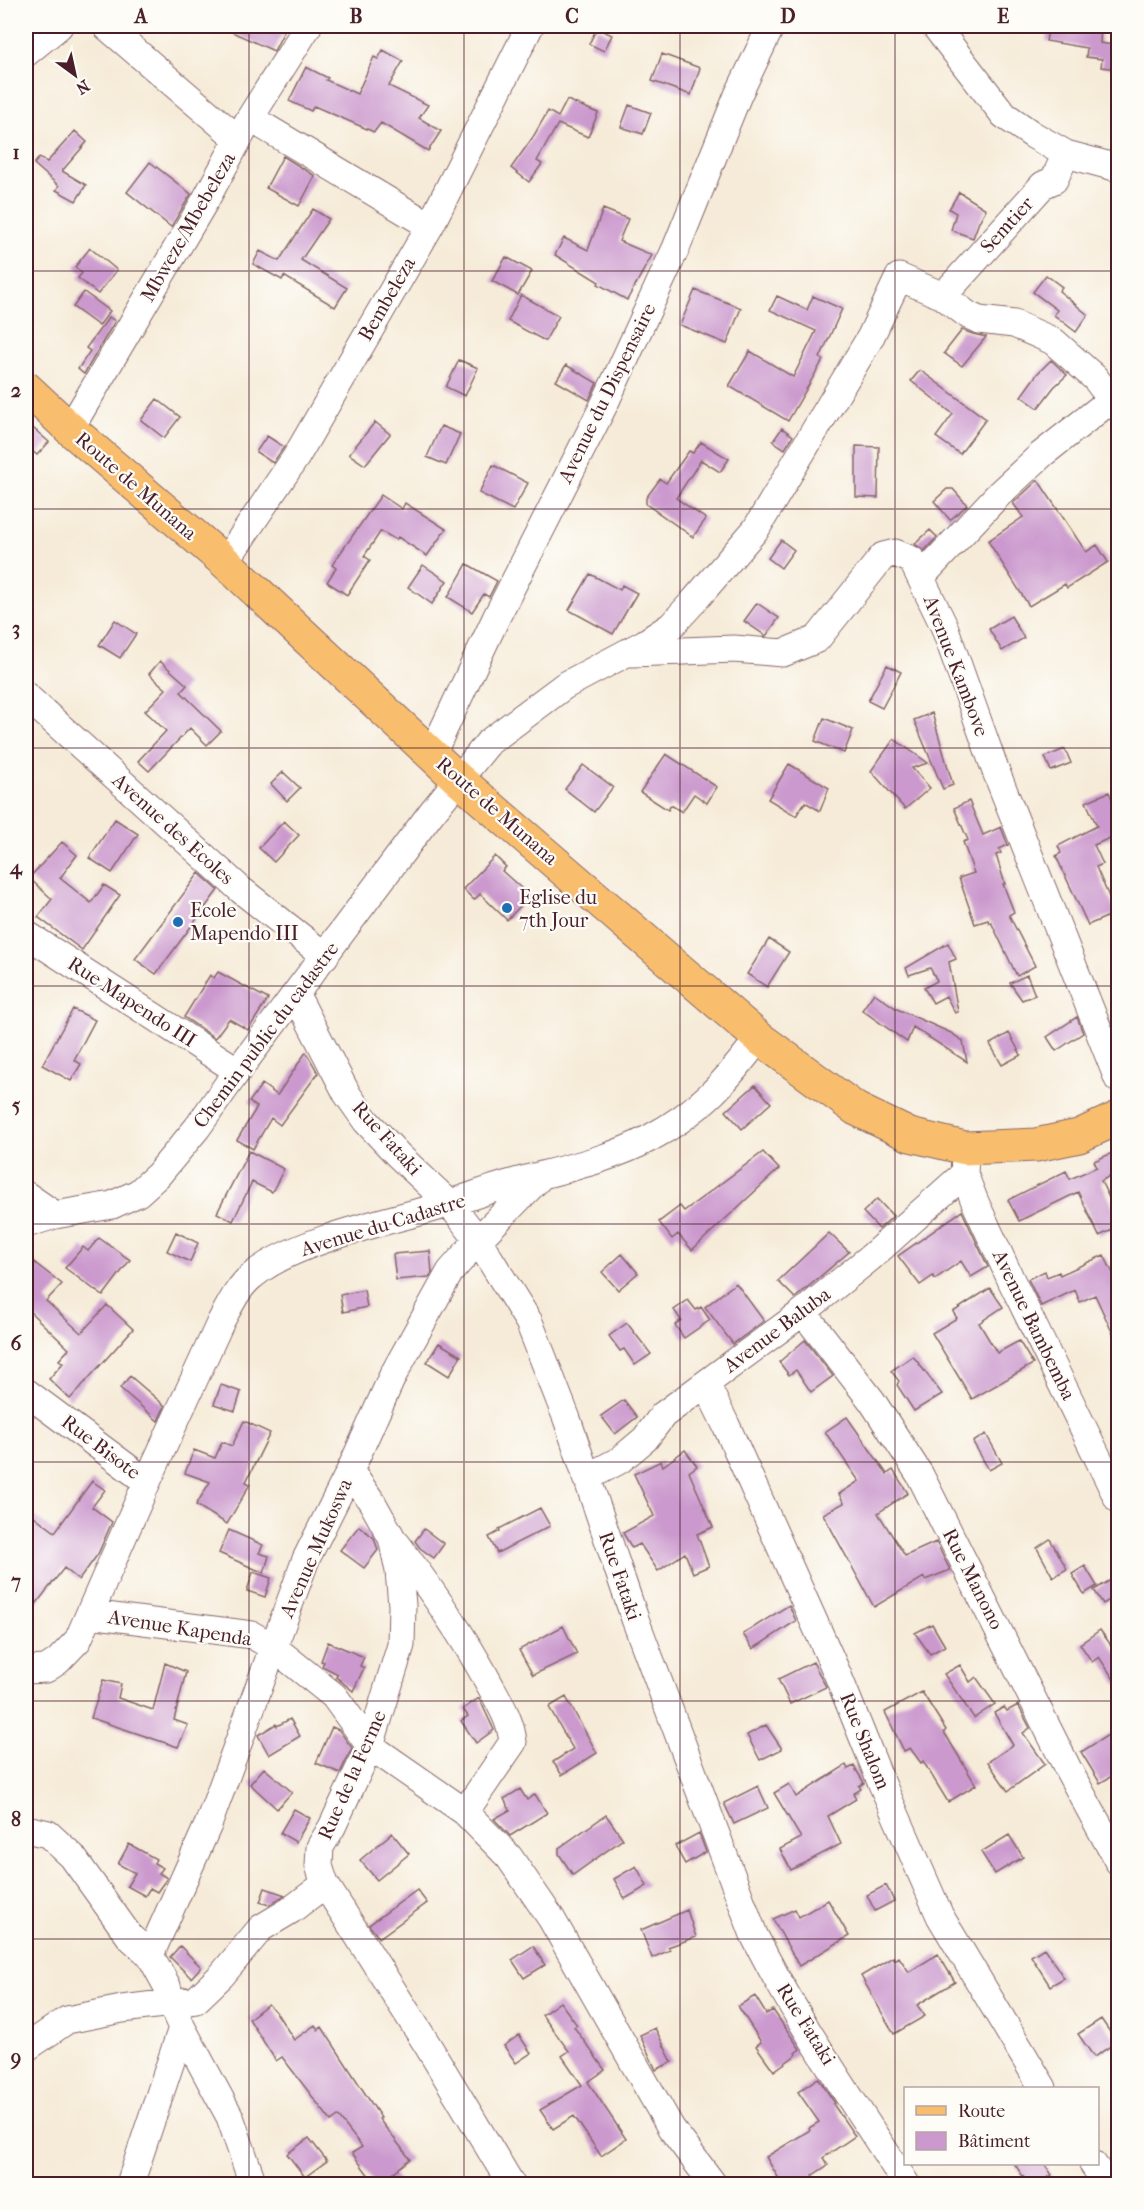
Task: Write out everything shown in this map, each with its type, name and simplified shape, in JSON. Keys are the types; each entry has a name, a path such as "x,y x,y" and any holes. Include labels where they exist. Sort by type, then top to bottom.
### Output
{"main road":[{"name":"Route de Munana","path":"26,388 70,429 225,562 458,779 759,1038 856,1109 965,1161 1079,1136 1119,1118"}],"street":[{"path":"26,53 59,26"},
{"path":"106,26 244,128 430,226"},
{"name":"Mbweze/Mbebeleza","path":"70,429 200,209 244,128 308,26"},
{"name":"Bembeleza","path":"225,562 296,457 430,226 530,26"},
{"name":"Avenue du Dispensaire","path":"432,754 496,616 605,403 676,248 738,94 771,26"},
{"path":"935,26 1004,115 1066,154 1115,171"},
{"name":"Semtier","path":"943,296 1042,185 1054,180 1066,154"},
{"name":"Chemin public du cadastre","path":"26,1224 55,1215 112,1205 138,1193 178,1153 458,779 489,742 564,686 628,653 671,626 756,529 870,338 899,277 943,296"},
{"path":"921,578 999,494 1041,455 1115,403 1074,358 1053,341 1014,324 979,320 968,315 943,296"},
{"name":"Avenue Kambove","path":"628,653 734,649 783,652 817,639 883,556 895,553 912,560 944,626 995,769 1119,1079"},
{"name":"Avenue des Ecoles","path":"26,696 240,890 325,956"},
{"name":"Rue Mapendo III","path":"26,934 238,1071"},
{"name":"Rue Fataki","path":"296,995 347,1094 366,1120 398,1155 451,1205 478,1240 510,1289 528,1322 551,1378 635,1619 753,1935 780,1983 906,2184"},
{"name":"Avenue du Cadastre","path":"26,1670 46,1669 58,1661 78,1640 221,1321 235,1295 250,1277 270,1263 338,1235 451,1205 541,1175 609,1156 648,1139 688,1116 712,1095 759,1038"},
{"name":"Avenue Baluba","path":"586,1478 620,1460 645,1439 663,1415 804,1312 871,1257 965,1161"},
{"name":"Avenue Bambemba","path":"965,1161 1012,1282 1119,1499"},
{"name":"Avenue Mukoswa","path":"150,1955 208,1825 306,1559 350,1471 393,1375 450,1272 541,1175"},
{"path":"26,1195 55,1215"},
{"name":"Rue Manono","path":"804,1312 872,1401 920,1475 1035,1704 1119,1861"},
{"name":"Rue Shalom","path":"706,1384 833,1662 879,1777 940,1916 1042,2087"},
{"name":"Rue Bisote","path":"26,1392 147,1482"},
{"name":"Rue de la Ferme","path":"350,1471 372,1502 392,1538 399,1571 402,1645 370,1746 332,1827 320,1847 319,1866 325,1884 428,2046 511,2184"},
{"path":"392,1538 450,1618 481,1667 511,1726 513,1742 465,1812"},
{"name":"Avenue Kapenda","path":"90,1614 252,1635 273,1647 334,1696 370,1746 465,1812 509,1857 551,1917 671,2128 713,2184"},
{"path":"26,1829 48,1834 72,1856 130,1937 150,1955 167,1986 171,2003 183,2028 230,2117 254,2184"},
{"path":"26,2048 67,2020 122,2009 196,2000 221,1976 261,1928 291,1910 325,1884"},
{"path":"130,2184 183,2028"},
{"path":"1094,2165 1107,2184"}],"building":[{"path":"219,26 273,26 284,31 274,51"},
{"path":"1049,26 1101,26 1100,43 1119,46 1119,69 1101,67 1102,59 1086,57 1087,48 1046,41"},
{"path":"597,28 612,35 604,51 589,44"},
{"path":"383,50 403,61 389,86 428,105 419,118 441,131 428,151 381,123 374,132 314,106 311,111 289,101 306,67 328,78 326,80 357,94 374,57 378,59"},
{"path":"662,54 700,68 691,95 652,81"},
{"path":"567,100 598,113 588,137 558,124 537,161 542,164 529,182 511,168 548,111 558,117"},
{"path":"629,105 651,113 643,134 621,127"},
{"path":"75,131 87,142 62,171 86,185 76,201 56,190 59,186 34,164 39,158 47,162"},
{"path":"283,156 315,176 299,206 266,188"},
{"path":"150,162 191,194 171,227 127,192"},
{"path":"959,192 986,209 973,238 951,230 956,213 949,209"},
{"path":"313,209 329,219 301,260 347,288 335,307 284,276 282,280 253,264 260,251 279,261"},
{"path":"603,209 628,219 619,241 652,255 627,300 598,284 599,282 555,255 564,238 588,250"},
{"path":"90,248 117,270 98,294 78,278 82,273 75,267"},
{"path":"506,257 532,271 518,295 492,281"},
{"path":"1046,275 1062,287 1059,291 1088,315 1076,332 1054,315 1057,310 1033,292"},
{"path":"695,290 741,308 727,344 680,325"},
{"path":"84,292 110,311 99,326 73,307"},
{"path":"521,295 559,316 545,341 508,321"},
{"path":"777,296 807,310 813,296 842,309 820,358 823,360 788,421 729,386 750,351 793,377 816,331 770,310"},
{"path":"109,317 115,321 84,374 78,369 90,351 86,348"},
{"path":"962,330 986,337 962,366 944,353"},
{"path":"459,360 478,368 465,396 446,387"},
{"path":"1051,360 1067,375 1054,387 1038,408 1021,396"},
{"path":"566,365 597,383 589,400 556,381"},
{"path":"920,370 986,419 960,454 936,437 953,414 911,381"},
{"path":"157,399 180,417 164,438 141,420"},
{"path":"26,422 49,442 37,455 26,446"},
{"path":"375,422 390,434 365,465 349,454"},
{"path":"441,426 460,434 446,465 427,457"},
{"path":"782,428 793,436 785,449 773,441"},
{"path":"267,436 284,447 273,463 256,452"},
{"path":"701,442 729,459 720,472 701,460 676,498 706,519 693,537 646,504 646,498 660,479 666,483 689,451 693,453"},
{"path":"856,446 879,447 878,498 856,497"},
{"path":"493,465 528,483 513,510 479,493"},
{"path":"1038,480 1086,552 1097,545 1108,562 1067,588 1065,584 1029,606 988,541 1023,517 1013,503"},
{"path":"947,489 953,489 967,505 950,520 934,501"},
{"path":"381,495 402,509 405,503 446,529 427,556 398,537 396,540 381,531 364,556 370,560 347,595 327,582 336,568 332,565"},
{"path":"930,530 937,537 924,551 915,544"},
{"path":"781,540 794,550 781,568 768,558"},
{"path":"467,564 497,581 489,597 484,594 472,612 448,597"},
{"path":"423,565 447,581 432,604 408,587"},
{"path":"590,574 620,590 622,585 637,593 613,634 569,610"},
{"path":"757,603 779,618 766,636 744,621"},
{"path":"1011,616 1024,638 1002,651 989,629"},
{"path":"115,620 136,634 120,658 99,645"},
{"path":"160,661 187,685 181,692 221,731 207,745 190,728 149,771 138,761 166,731 145,711 166,689 149,674"},
{"path":"887,665 901,672 882,708 868,701"},
{"path":"932,713 953,785 943,789 914,720"},
{"path":"824,718 853,730 844,753 815,741"},
{"path":"894,739 928,763 912,768 930,788 905,809 871,771"},
{"path":"1065,749 1071,763 1051,771 1045,757"},
{"path":"666,754 717,787 707,803 694,794 682,812 671,805 668,810 640,792"},
{"path":"789,764 829,788 820,811 805,802 796,816 768,799"},
{"path":"583,765 613,787 594,812 565,789"},
{"path":"283,772 300,788 287,801 271,784"},
{"path":"1109,792 1119,816 1119,834 1094,845 1103,864 1096,867 1116,913 1088,925 1056,856 1061,853 1058,846 1097,826 1086,802"},
{"path":"969,801 983,835 1001,827 1008,845 999,849 1001,853 996,855 1005,884 1003,884 1014,912 1009,915 1035,966 1017,976 991,922 989,923 988,920 975,924 959,878 974,873 963,842 968,840 954,808"},
{"path":"115,819 138,834 112,873 89,858"},
{"path":"284,821 299,835 274,862 259,848"},
{"path":"62,842 77,855 60,878 91,903 104,885 120,895 82,950 38,917 52,899 29,878"},
{"path":"495,856 506,867 502,871 530,896 507,920 480,894 474,900 463,889"},
{"name":"Ecole Mapendo III","path":"199,873 218,890 156,974 135,959"},
{"path":"769,939 789,952 767,987 747,974"},
{"path":"948,943 956,959 949,962 958,1012 955,1013 946,996 933,1003 924,988 937,981 930,968 909,975 906,968"},
{"path":"218,972 268,999 248,1030 229,1019 215,1038 184,1017 210,975 214,978"},
{"path":"1027,975 1035,995 1022,1000 1010,983"},
{"path":"874,993 897,1009 951,1033 963,1041 967,1062 913,1027 907,1042 862,1010"},
{"path":"73,1009 95,1020 74,1060 81,1064 71,1081 42,1065"},
{"path":"1077,1017 1083,1033 1056,1051 1047,1037"},
{"path":"1009,1033 1021,1055 1002,1065 990,1044"},
{"path":"306,1052 318,1073 280,1125 271,1118 253,1149 237,1140 257,1107 249,1102 262,1084 277,1095"},
{"path":"755,1085 771,1103 742,1129 726,1111"},
{"path":"1119,1150 1119,1170 1101,1181 1119,1219 1119,1227 1099,1236 1078,1192 1019,1221 1008,1200 1066,1171 1070,1179 1097,1167 1094,1161"},
{"path":"249,1151 284,1169 272,1192 252,1182 233,1221 217,1213"},
{"path":"763,1152 779,1169 692,1250 678,1234 672,1239 659,1222 680,1206 684,1211"},
{"path":"877,1199 893,1216 879,1229 863,1212"},
{"path":"962,1211 988,1267 971,1277 961,1261 935,1279 933,1276 920,1285 898,1256"},
{"path":"176,1232 198,1243 190,1262 167,1251"},
{"path":"829,1233 849,1252 795,1298 778,1281"},
{"path":"99,1238 130,1260 103,1296 65,1268 83,1247 88,1251"},
{"path":"430,1251 432,1273 429,1277 396,1280 393,1254"},
{"path":"622,1254 638,1273 618,1290 602,1272"},
{"path":"1104,1255 1119,1286 1119,1347 1095,1295 1080,1302 1075,1290 1041,1306 1028,1279 1045,1271 1047,1277 1059,1272 1060,1275"},
{"path":"26,1256 62,1284 46,1301 81,1333 107,1305 133,1329 70,1399 49,1379 63,1363 59,1360 69,1349 26,1308"},
{"path":"736,1283 764,1321 733,1344 705,1307"},
{"path":"990,1288 1003,1307 979,1323 997,1353 1019,1341 1033,1364 972,1399 932,1333 957,1318 953,1312"},
{"path":"364,1290 367,1307 343,1312 340,1295"},
{"path":"688,1300 696,1310 701,1307 710,1320 684,1338 675,1325 681,1320 674,1310"},
{"path":"627,1323 651,1354 635,1365 624,1349 620,1351 609,1336"},
{"path":"805,1340 833,1376 811,1392 796,1370 789,1375 779,1362"},
{"path":"439,1343 461,1356 449,1376 427,1362"},
{"path":"913,1356 942,1394 914,1411 897,1385 899,1381 891,1371"},
{"path":"130,1376 165,1406 158,1421 120,1388"},
{"path":"221,1385 241,1392 235,1411 214,1404"},
{"path":"624,1400 637,1417 615,1434 601,1416"},
{"path":"847,1417 887,1474 893,1470 908,1493 878,1513 905,1556 936,1542 950,1570 925,1580 924,1577 874,1607 823,1514 844,1503 839,1494 859,1481 825,1432"},
{"path":"244,1421 270,1433 246,1482 250,1484 227,1524 196,1505 210,1482 185,1473 194,1450 215,1458 222,1442 232,1446"},
{"path":"986,1434 1002,1463 989,1470 973,1442"},
{"path":"685,1450 697,1466 689,1472 713,1527 697,1534 709,1566 693,1573 685,1553 658,1571 640,1544 632,1548 623,1533 654,1516 634,1474 661,1461 663,1466"},
{"path":"92,1481 105,1490 92,1507 112,1522 98,1554 79,1580 64,1568 26,1617 26,1510 55,1532"},
{"path":"540,1508 550,1526 497,1553 489,1537 500,1531 499,1529"},
{"path":"359,1526 374,1538 378,1550 364,1568 340,1550"},
{"path":"424,1529 444,1544 434,1558 420,1548 415,1541"},
{"path":"229,1530 263,1545 259,1553 269,1556 264,1573 219,1553"},
{"path":"1050,1539 1067,1569 1053,1577 1037,1548"},
{"path":"1085,1566 1097,1586 1084,1594 1072,1574"},
{"path":"253,1572 271,1578 265,1597 247,1591"},
{"path":"1119,1575 1119,1594 1103,1604 1094,1590"},
{"path":"789,1605 796,1621 753,1649 743,1634"},
{"path":"932,1624 945,1646 930,1654 915,1633"},
{"path":"563,1626 577,1654 533,1675 519,1650"},
{"path":"1100,1630 1119,1656 1119,1687 1099,1657 1092,1662 1080,1644"},
{"path":"328,1642 364,1657 360,1666 364,1668 353,1691 336,1677 338,1674 322,1666 324,1662 321,1661"},
{"path":"813,1662 826,1687 790,1704 778,1679"},
{"path":"165,1663 186,1672 174,1720 188,1725 178,1747 91,1718 103,1680 121,1684 118,1698 153,1710"},
{"path":"960,1665 970,1682 976,1677 995,1704 974,1718 944,1674"},
{"path":"922,1692 976,1785 948,1802 923,1761 921,1763 910,1748 904,1751 885,1712"},
{"path":"566,1697 597,1753 562,1775 553,1762 573,1749 549,1707"},
{"path":"479,1698 494,1730 476,1743 461,1721 468,1716 463,1709"},
{"path":"1018,1705 1030,1728 1023,1733 1045,1764 1008,1791 988,1762 1013,1745 994,1713 1004,1707 1007,1711"},
{"path":"290,1719 300,1736 269,1755 258,1735"},
{"path":"766,1725 782,1749 760,1760 747,1735"},
{"path":"332,1727 339,1730 352,1748 340,1773 316,1763"},
{"path":"1119,1728 1119,1772 1100,1783 1081,1752"},
{"path":"846,1765 848,1769 854,1766 864,1783 859,1786 861,1789 853,1794 856,1799 828,1816 841,1844 791,1870 780,1849 801,1838 774,1793 789,1784 796,1797"},
{"path":"264,1768 292,1792 277,1809 250,1784"},
{"path":"758,1786 768,1808 734,1824 724,1803"},
{"path":"520,1789 527,1800 535,1794 547,1813 510,1836 494,1819 510,1810 504,1799"},
{"path":"294,1809 310,1818 296,1842 280,1833"},
{"path":"606,1815 623,1839 573,1875 559,1854 559,1848"},
{"path":"392,1833 409,1854 377,1880 360,1860"},
{"path":"699,1833 706,1852 685,1864 675,1846"},
{"path":"1009,1835 1023,1857 995,1874 981,1852"},
{"path":"129,1844 156,1859 154,1863 163,1868 159,1873 167,1878 157,1892 150,1888 145,1896 127,1886 135,1873 118,1864"},
{"path":"636,1866 647,1886 625,1899 614,1879"},
{"path":"886,1885 894,1901 875,1911 867,1895"},
{"path":"265,1888 285,1895 269,1905 260,1902"},
{"path":"417,1890 427,1903 379,1938 369,1925"},
{"path":"828,1900 849,1936 799,1966 773,1919 795,1909 799,1917"},
{"path":"687,1910 696,1937 668,1947 670,1950 652,1958 641,1930"},
{"path":"180,1946 201,1967 191,1978 170,1957"},
{"path":"533,1946 545,1965 524,1978 512,1960"},
{"path":"1044,1948 1064,1978 1050,1986 1031,1956"},
{"path":"938,1954 955,1982 917,2005 925,2016 894,2034 861,1976 893,1957 895,1960 899,1957 909,1972"},
{"path":"755,1996 766,2014 773,2010 800,2049 795,2053 796,2055 774,2071 756,2046 761,2042 738,2006"},
{"path":"560,2002 577,2025 574,2027 605,2070 588,2082 626,2139 601,2156 574,2116 553,2129 540,2110 582,2085 562,2056 569,2051 542,2015"},
{"path":"268,2004 276,2012 294,2040 315,2025 318,2030 322,2027 381,2118 379,2119 410,2159 393,2173 401,2184 375,2184 352,2153 362,2147 338,2116 331,2121 282,2057 276,2061 249,2019"},
{"path":"1101,2019 1117,2042 1094,2057 1078,2034"},
{"path":"655,2028 672,2062 656,2070 640,2035"},
{"path":"519,2035 531,2053 516,2063 504,2046"},
{"path":"818,2078 855,2136 823,2158 828,2165 813,2175 819,2184 782,2184 766,2157 819,2122 798,2092"},
{"path":"309,2138 327,2161 305,2177 287,2154"},
{"path":"1015,2165 1045,2165 1052,2175 1038,2184 1028,2184"}],"place":[{"name":"Eglise du 7th Jour","path":"507,908"},
{"name":"Ecole Mapendo III","path":"178,922"}]}
